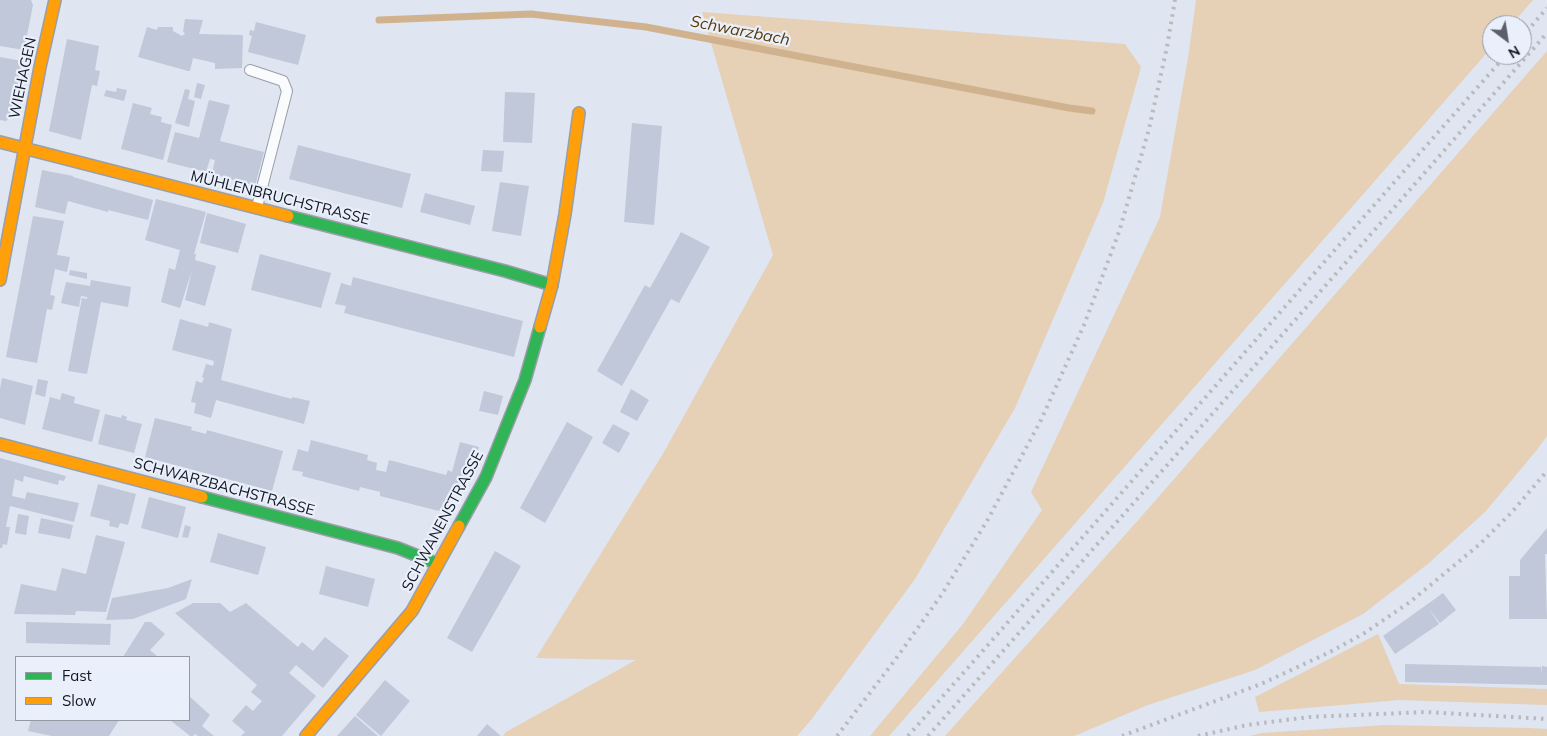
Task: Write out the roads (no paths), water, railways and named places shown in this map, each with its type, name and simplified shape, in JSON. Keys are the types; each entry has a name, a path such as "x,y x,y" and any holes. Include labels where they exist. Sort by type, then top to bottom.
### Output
{"street":[{"name":"WIEHAGEN","path":"0,280 24,148 55,0"},
{"name":"SCHWANENSTRASSE","path":"306,736 412,612 486,477 525,380 552,285 565,214 579,113"},
{"name":"MÜHLENBRUCHSTRASSE","path":"0,142 495,268 552,285"},
{"name":"SCHWARZBACHSTRASSE","path":"0,444 398,548 438,564"}],"lane":[{"path":"250,70 283,81 287,91 257,208"}],"waterway":[{"name":"Schwarzbach","path":"379,20 531,14 646,27 1092,111"}],"railway":[{"path":"837,736 942,594 987,521 1041,420 1084,325 1119,232 1149,129 1175,0"},
{"path":"1532,25 1547,8"},
{"path":"928,736 1547,33"},
{"path":"908,736 1497,65"},
{"path":"1122,736 1261,684 1328,653 1363,634 1410,602 1480,544 1512,512 1547,471"},
{"path":"1198,736 1247,725 1309,717 1426,712 1547,719"}]}
